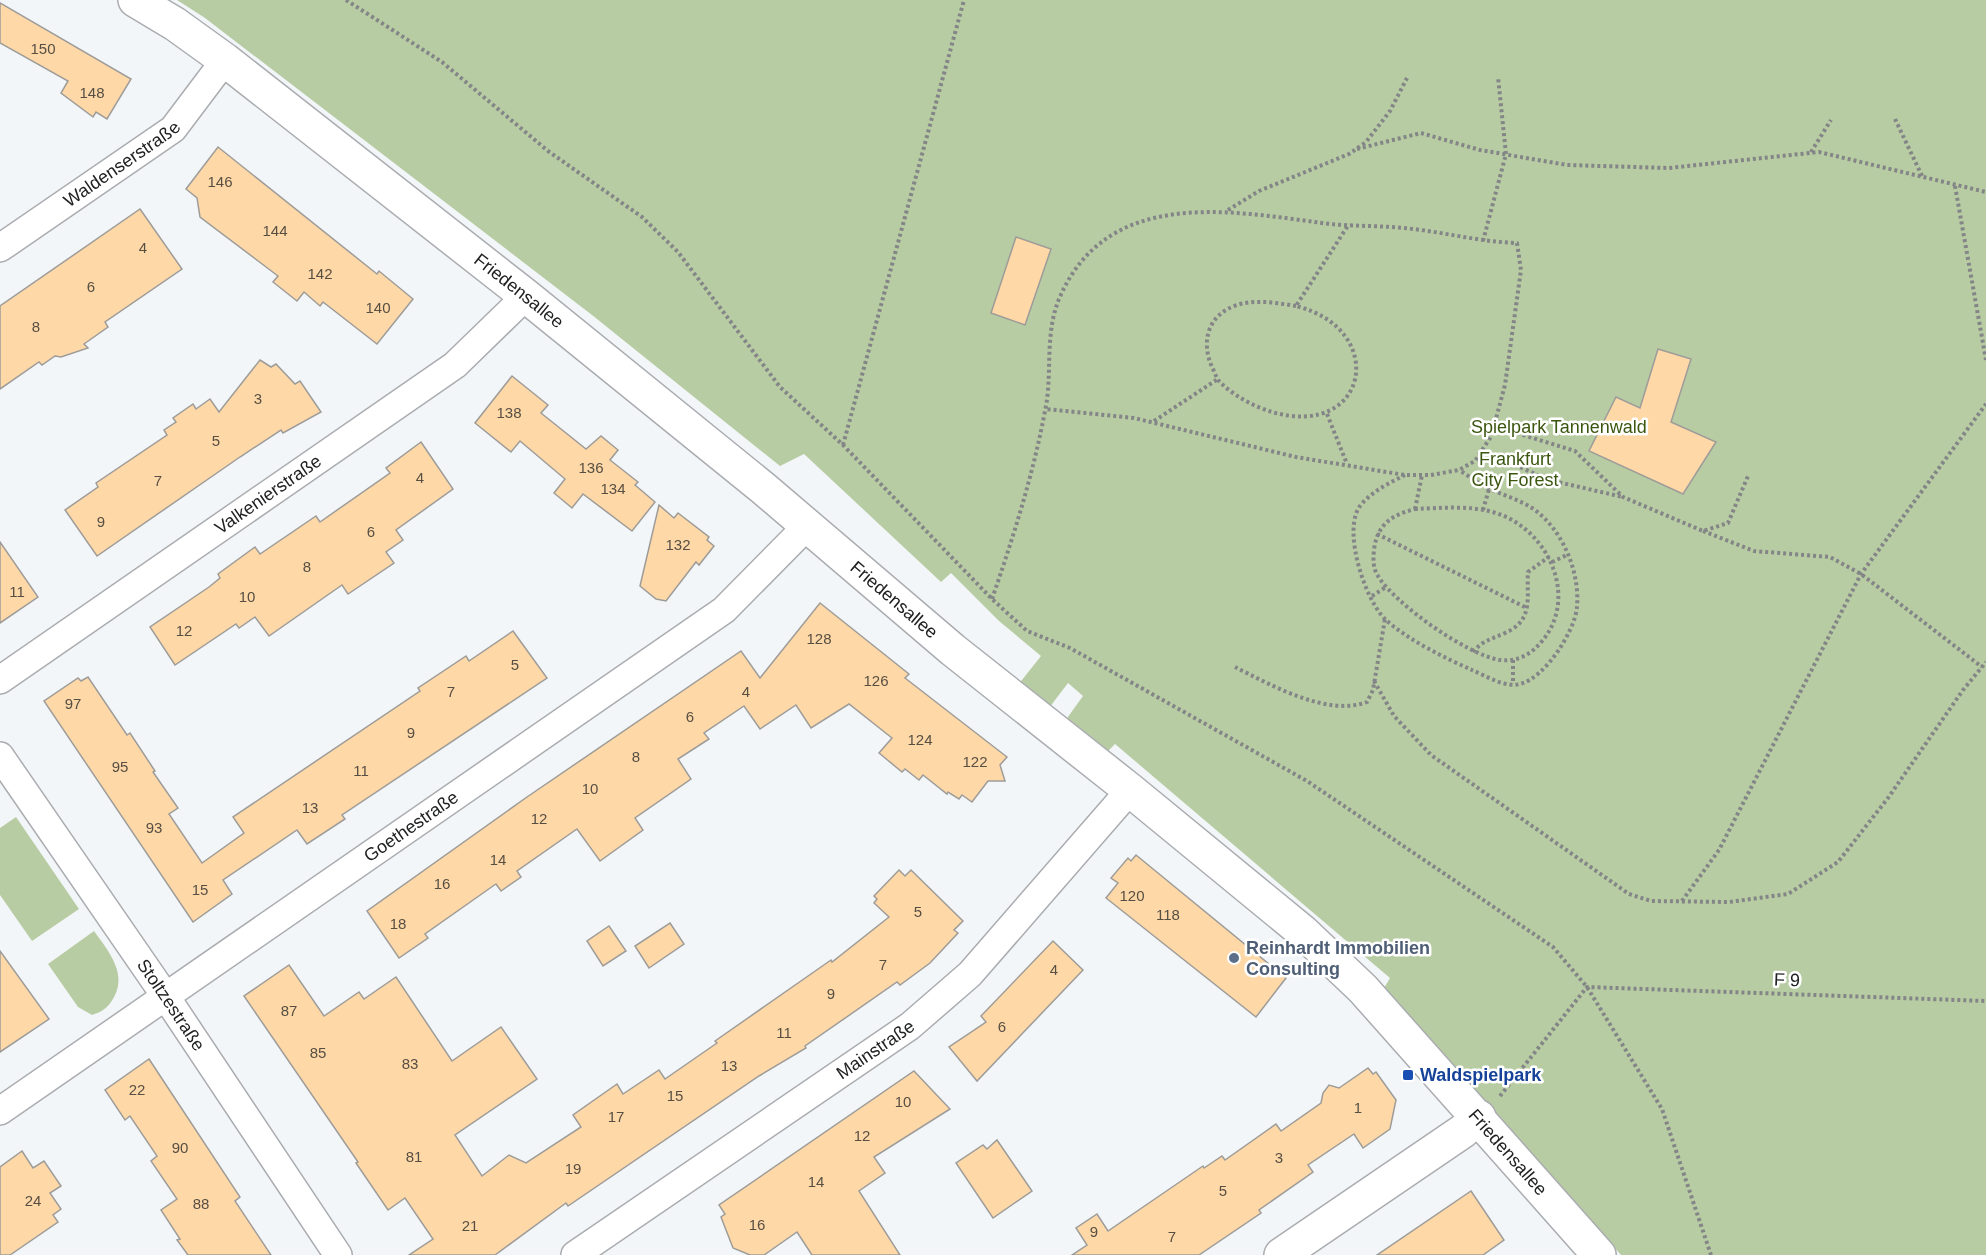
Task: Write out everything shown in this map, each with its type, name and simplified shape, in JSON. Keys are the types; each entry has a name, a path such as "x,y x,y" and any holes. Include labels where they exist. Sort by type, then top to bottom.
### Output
{"street":[{"name":"Friedensallee","path":"135,0 175,24 225,60 526,296 808,525 953,650 1130,790 1333,958 1479,1117 1599,1255"},
{"name":"Waldenserstraße","path":"0,248 173,129 225,60"},
{"name":"Valkenierstraße","path":"0,680 456,365 526,296"},
{"name":"Goethestraße","path":"0,1111 724,610 808,525"},
{"name":"Stoltzestraße","path":"0,756 166,997 338,1255"},
{"name":"Mainstraße","path":"575,1255 910,1026 945,999 983,960 1130,790"},
{"path":"1281,1255 1463,1131 1479,1117"}],"path":[{"path":"346,0 442,62 548,151 642,217 678,252 780,387 843,445 992,599 1027,631 1070,648 1307,782 1553,947 1587,987 1662,1109 1711,1255"},
{"path":"843,445 964,0"},
{"path":"1483,241 1506,154 1498,77"},
{"path":"1357,149 1380,127 1407,78"},
{"path":"1895,118 1924,178"},
{"path":"1810,153 1831,120"},
{"path":"1227,210 1258,191 1357,149 1421,133 1506,154 1567,165 1669,168 1819,152 1986,192"},
{"path":"1955,186 1986,360"},
{"path":"992,599 1014,535 1046,409 1049,335 1059,300 1077,267 1099,243 1118,231 1148,221 1180,213 1227,210 1414,229 1483,241 1516,243 1521,270 1505,385 1494,426 1482,450 1475,461 1459,470 1405,475 1296,457 1154,422 1046,409"},
{"path":"1296,306 1349,224"},
{"path":"1251,302 1296,306 1318,311 1341,329 1355,355 1358,371 1353,385 1337,408 1327,414 1274,413 1250,404 1218,379 1205,352 1206,332 1217,319 1235,305 1251,302"},
{"path":"1154,422 1218,379"},
{"path":"1682,901 1719,850 1860,574 1986,404"},
{"path":"1327,414 1347,465"},
{"path":"1494,426 1575,451 1623,497"},
{"path":"1482,450 1549,480 1623,497 1754,551 1830,557 1860,574 1982,668"},
{"path":"1405,475 1373,494 1360,507 1352,524 1361,573 1372,597 1385,619 1445,658 1500,682 1520,684 1547,667 1565,638 1577,608 1573,566 1559,538 1536,511 1514,498 1489,489 1459,470"},
{"path":"1415,509 1422,475"},
{"path":"1703,531 1728,523 1748,476"},
{"path":"1483,510 1489,489"},
{"path":"1415,509 1483,510 1512,519 1527,529 1551,559 1559,590 1554,621 1536,649 1513,660 1489,658 1473,652 1439,631 1386,587 1376,574 1373,559 1377,534 1389,519 1415,509"},
{"path":"1377,534 1527,608"},
{"path":"1473,652 1484,641 1512,629 1524,618 1530,591 1528,572 1551,559 1567,555"},
{"path":"1372,597 1386,587"},
{"path":"1235,667 1286,692 1338,707 1356,706 1367,702 1374,681 1385,619"},
{"path":"1513,660 1513,684"},
{"path":"1374,681 1394,716 1441,761 1629,894 1651,901 1729,902 1788,894 1838,862 1888,798 1963,690 1986,662"},
{"path":"1479,1117 1509,1087 1587,987"},
{"name":"F 9","path":"1587,987 1986,1001"}],"green space":[{"name":"Frankfurt City Forest","path":"177,0 1986,0 1986,1255 1621,1255 1384,988 1390,978 1115,744 1106,753 1065,721 1083,696 1068,683 1049,708 1018,685 1041,656 999,621 951,573 941,582 804,454 780,466 592,315 205,18"},
{"path":"16,817 79,909 32,941 0,895 0,828"},
{"path":"94,931 111,956 118,974 118,983 109,1004 92,1015 78,1007 48,964"}],"building":[{"path":"0,3 131,79 107,119 96,112 93,117 61,93 68,81 0,43"},
{"path":"218,147 377,274 379,271 413,299 377,344 323,302 320,306 304,292 297,301 273,282 278,276 200,217 197,198 186,189"},
{"path":"140,209 182,269 105,322 108,327 84,344 88,348 61,357 55,356 42,365 39,362 0,389 0,306"},
{"path":"1016,237 1051,249 1025,325 991,313"},
{"path":"1658,349 1691,359 1671,422 1716,442 1683,494 1589,451 1616,397 1640,408"},
{"path":"260,360 271,367 276,364 295,384 300,381 321,412 283,433 281,430 97,556 65,510 98,487 96,483 167,435 164,430 176,422 173,418 193,404 196,409 210,399 219,412"},
{"path":"512,376 548,405 541,413 586,449 601,436 618,450 610,460 638,482 635,485 655,502 632,531 583,494 572,508 554,493 565,479 520,441 511,452 475,423"},
{"path":"421,442 453,489 396,530 403,540 386,552 394,563 348,594 342,585 269,636 255,617 239,628 236,624 175,665 150,627 209,587 220,578 218,574 255,547 260,554 316,516 320,522 390,473 386,468"},
{"path":"659,505 674,518 678,513 709,537 707,540 714,546 699,565 696,562 666,601 656,599 640,586"},
{"path":"0,542 38,597 0,623"},
{"path":"820,603 909,674 905,678 1007,757 1000,765 1005,781 988,781 972,802 962,795 959,799 948,792 947,794 923,775 919,780 905,769 902,772 879,753 892,738 849,704 811,728 796,705 760,729 744,706 704,733 709,739 678,759 691,779 635,818 643,830 600,861 577,829 517,871 521,877 501,891 496,884 425,934 428,938 399,958 367,911 527,797 741,651 760,678"},
{"path":"513,631 547,678 342,815 345,819 307,844 297,830 223,880 232,894 193,922 44,701 78,678 81,681 88,677 127,735 130,733 178,808 169,814 202,863 244,833 233,817 420,691 418,688 466,656 469,661"},
{"path":"1136,855 1286,978 1256,1017 1106,898 1118,883 1111,878 1128,858 1131,861"},
{"path":"899,870 905,876 911,870 963,921 954,930 958,933 930,963 900,985 897,982 805,1046 806,1048 759,1076 568,1206 566,1203 495,1255 409,1255 433,1239 405,1198 388,1210 356,1163 358,1162 244,996 289,965 324,1016 359,992 364,999 396,977 452,1061 501,1027 537,1079 455,1135 482,1176 509,1155 526,1163 581,1127 573,1115 617,1084 623,1094 659,1070 665,1079 717,1043 715,1041 831,960 832,962 889,917 874,903 877,899 874,896"},
{"path":"670,923 684,944 649,968 635,946"},
{"path":"609,926 626,951 603,966 587,941"},
{"path":"1053,941 1083,970 977,1081 949,1047 986,1022 981,1016"},
{"path":"0,951 49,1019 0,1052"},
{"path":"149,1059 240,1197 235,1201 271,1255 188,1255 177,1240 180,1239 161,1210 177,1199 151,1161 157,1156 130,1116 125,1120 105,1090"},
{"path":"1368,1068 1373,1074 1376,1072 1396,1100 1390,1129 1363,1148 1354,1134 1308,1165 1313,1172 1259,1210 1261,1213 1199,1255 1072,1255 1087,1245 1076,1228 1097,1214 1108,1231 1203,1166 1204,1168 1222,1156 1225,1160 1276,1124 1281,1131 1321,1103 1323,1093 1329,1085 1339,1088"},
{"path":"914,1071 950,1109 874,1157 885,1173 859,1191 900,1255 812,1255 797,1232 764,1255 750,1255 733,1248 721,1217 725,1214 719,1205"},
{"path":"997,1140 1032,1191 993,1218 956,1163 983,1145 987,1149"},
{"path":"22,1151 33,1168 44,1161 61,1186 50,1193 61,1209 53,1215 58,1222 10,1255 0,1255 0,1167"},
{"path":"1471,1191 1504,1240 1483,1255 1377,1255"}],"place":[{"name":"Reinhardt Immobilien Consulting","path":"1234,958"},
{"name":"Waldspielpark","path":"1408,1075"}],"park label":[{"name":"Spielpark Tannenwald","path":"1559,427"}]}
